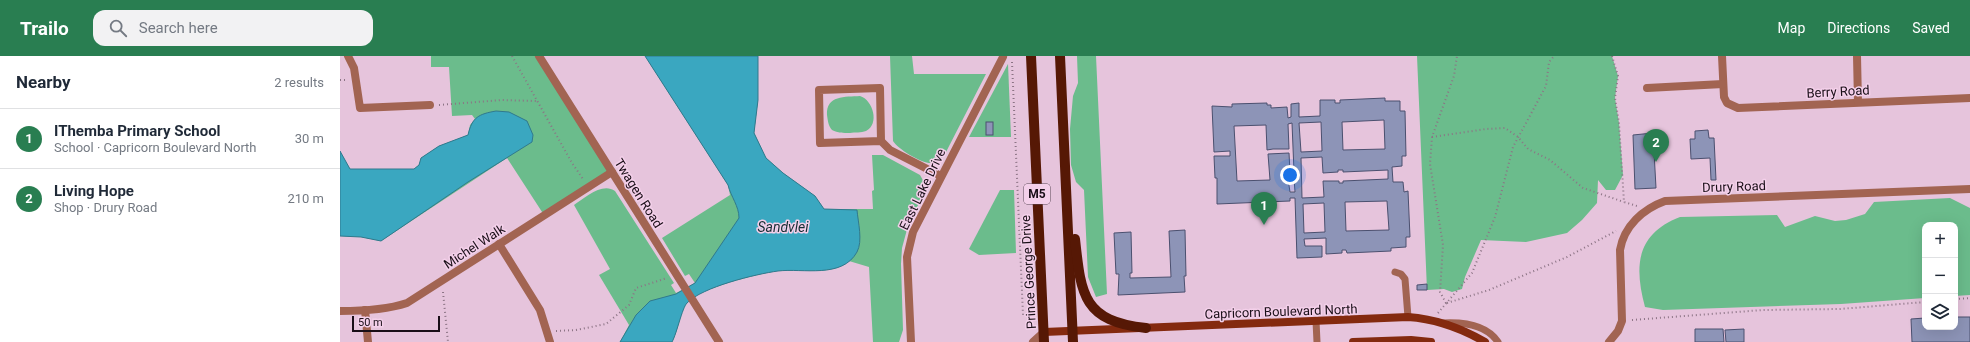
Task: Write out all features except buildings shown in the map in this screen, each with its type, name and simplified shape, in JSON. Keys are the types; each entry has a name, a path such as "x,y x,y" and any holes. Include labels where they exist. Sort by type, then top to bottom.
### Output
{"main road":[{"name":"Prince George Drive","path":"1031,56 1044,337"},
{"name":"M5","path":"1060,56 1067,174 1073,342"},
{"path":"1067,174 1079,274 1084,294 1092,306 1108,319 1122,325 1146,328"}],"street":[{"path":"348,56 354,68 360,108 430,105"},
{"name":"Twagen Road","path":"539,56 681,284 719,342"},
{"name":"Berry Road","path":"1722,56 1724,97 1727,102 1738,108 1970,98"},
{"path":"1857,56 1858,102"},
{"name":"East Lake Drive","path":"910,342 908,271 909,244 916,222 1003,57"},
{"path":"1647,88 1723,84"},
{"path":"881,141 820,143 819,90 880,88 881,141 890,150 940,176"},
{"name":"Michel Walk","path":"340,311 398,306 407,302 612,172"},
{"name":"Drury Road","path":"1609,342 1618,332 1622,321 1620,250 1622,240 1626,232 1643,213 1652,206 1665,201 1970,189"},
{"path":"499,244 540,310 550,342"},
{"path":"364,310 368,342"},
{"name":"Capricorn Boulevard North","path":"1044,337 1072,330 1408,318 1442,323 1470,333 1485,342"},
{"path":"1033,342 1044,337"},
{"path":"1353,342 1411,340 1431,342"}],"lane":[{"path":"1395,272 1402,274 1405,279 1408,318"},
{"path":"1316,321 1317,342"},
{"path":"1442,323 1459,322 1473,325 1492,335 1498,342"}],"path":[{"path":"512,56 536,101 572,163 588,187"},
{"path":"1011,56 1023,315"},
{"path":"1446,303 1440,292 1443,245 1430,164 1432,137 1454,76 1458,56"},
{"path":"1438,313 1472,273 1495,217 1518,137 1546,86 1549,62 1554,56"},
{"path":"1612,56 1618,76 1615,98 1619,123 1624,202"},
{"path":"430,105 471,102 536,101"},
{"path":"1432,137 1486,129 1505,128 1518,137 1528,149 1550,160 1583,188 1639,207"},
{"path":"1446,303 1496,287 1567,256 1620,229"},
{"path":"547,331 576,330 606,324 629,305 636,288 676,275"},
{"path":"442,281 448,342"},
{"path":"1958,299 1970,298"},
{"path":"1629,320 1763,310 1840,309 1922,302"}],"green space":[{"path":"431,56 539,56 612,172 544,215 507,158 381,241 361,237 340,236 340,152 350,169 414,169 419,165 421,158 439,146 468,135 470,125 475,119 472,115 452,116 449,67 431,67"},
{"path":"645,56 758,56 758,100 754,133 766,158 783,173 815,196 824,209 873,209 872,191 874,190 872,155 883,155 920,175 925,184 925,192 909,222 902,248 903,330 899,342 873,342 869,267 849,261 833,269 814,271 777,271 728,283 701,293 692,298 686,304 672,342 620,342 629,325 599,275 610,269 574,205 588,195 599,190 605,188 615,191 674,283 671,285 676,293 695,283 689,274 685,276 662,238 730,195 728,185"},
{"path":"890,56 912,56 914,74 986,74 945,154 936,162 928,163 917,159 900,148 893,141"},
{"path":"1077,56 1096,56 1107,294 1096,297 1088,277 1084,190 1076,182 1071,165 1070,129 1073,96 1078,83"},
{"path":"1417,56 1612,56 1618,76 1615,98 1619,123 1623,175 1615,190 1606,190 1598,180 1597,203 1582,220 1567,233 1526,242 1481,240 1465,277 1462,289 1452,292 1444,289 1427,290"},
{"path":"1008,64 1011,137 969,137"},
{"path":"860,96 865,98 873,112 874,118 870,128 864,132 850,133 841,133 832,130 829,125 827,115 828,108 833,100 843,97"},
{"path":"1000,190 1014,190 1016,253 979,255 969,249"},
{"path":"1950,198 1970,208 1970,295 1958,296 1958,222 1922,222 1922,298 1841,304 1663,310 1645,307 1640,278 1642,253 1654,232 1665,224 1680,217 1777,215 1785,227 1815,216 1835,221 1846,220 1865,214 1874,202"}],"water":[{"name":"Sandvlei","path":"645,56 758,56 758,100 754,133 766,158 783,173 815,196 824,209 857,210 860,242 857,252 850,260 842,266 832,269 778,271 730,282 704,292 694,297 687,303 683,310 672,342 620,342 636,315 650,301 676,294 695,283 739,218 738,209 728,185"},
{"path":"496,111 509,112 527,121 533,135 532,142 468,182 381,241 361,237 340,236 340,151 350,169 414,169 419,165 421,158 439,146 468,135 474,120 477,117 485,113"}],"place":[{"name":"Living Hope","path":"1656,162"},
{"name":"IThemba Primary School","path":"1264,225"}]}
